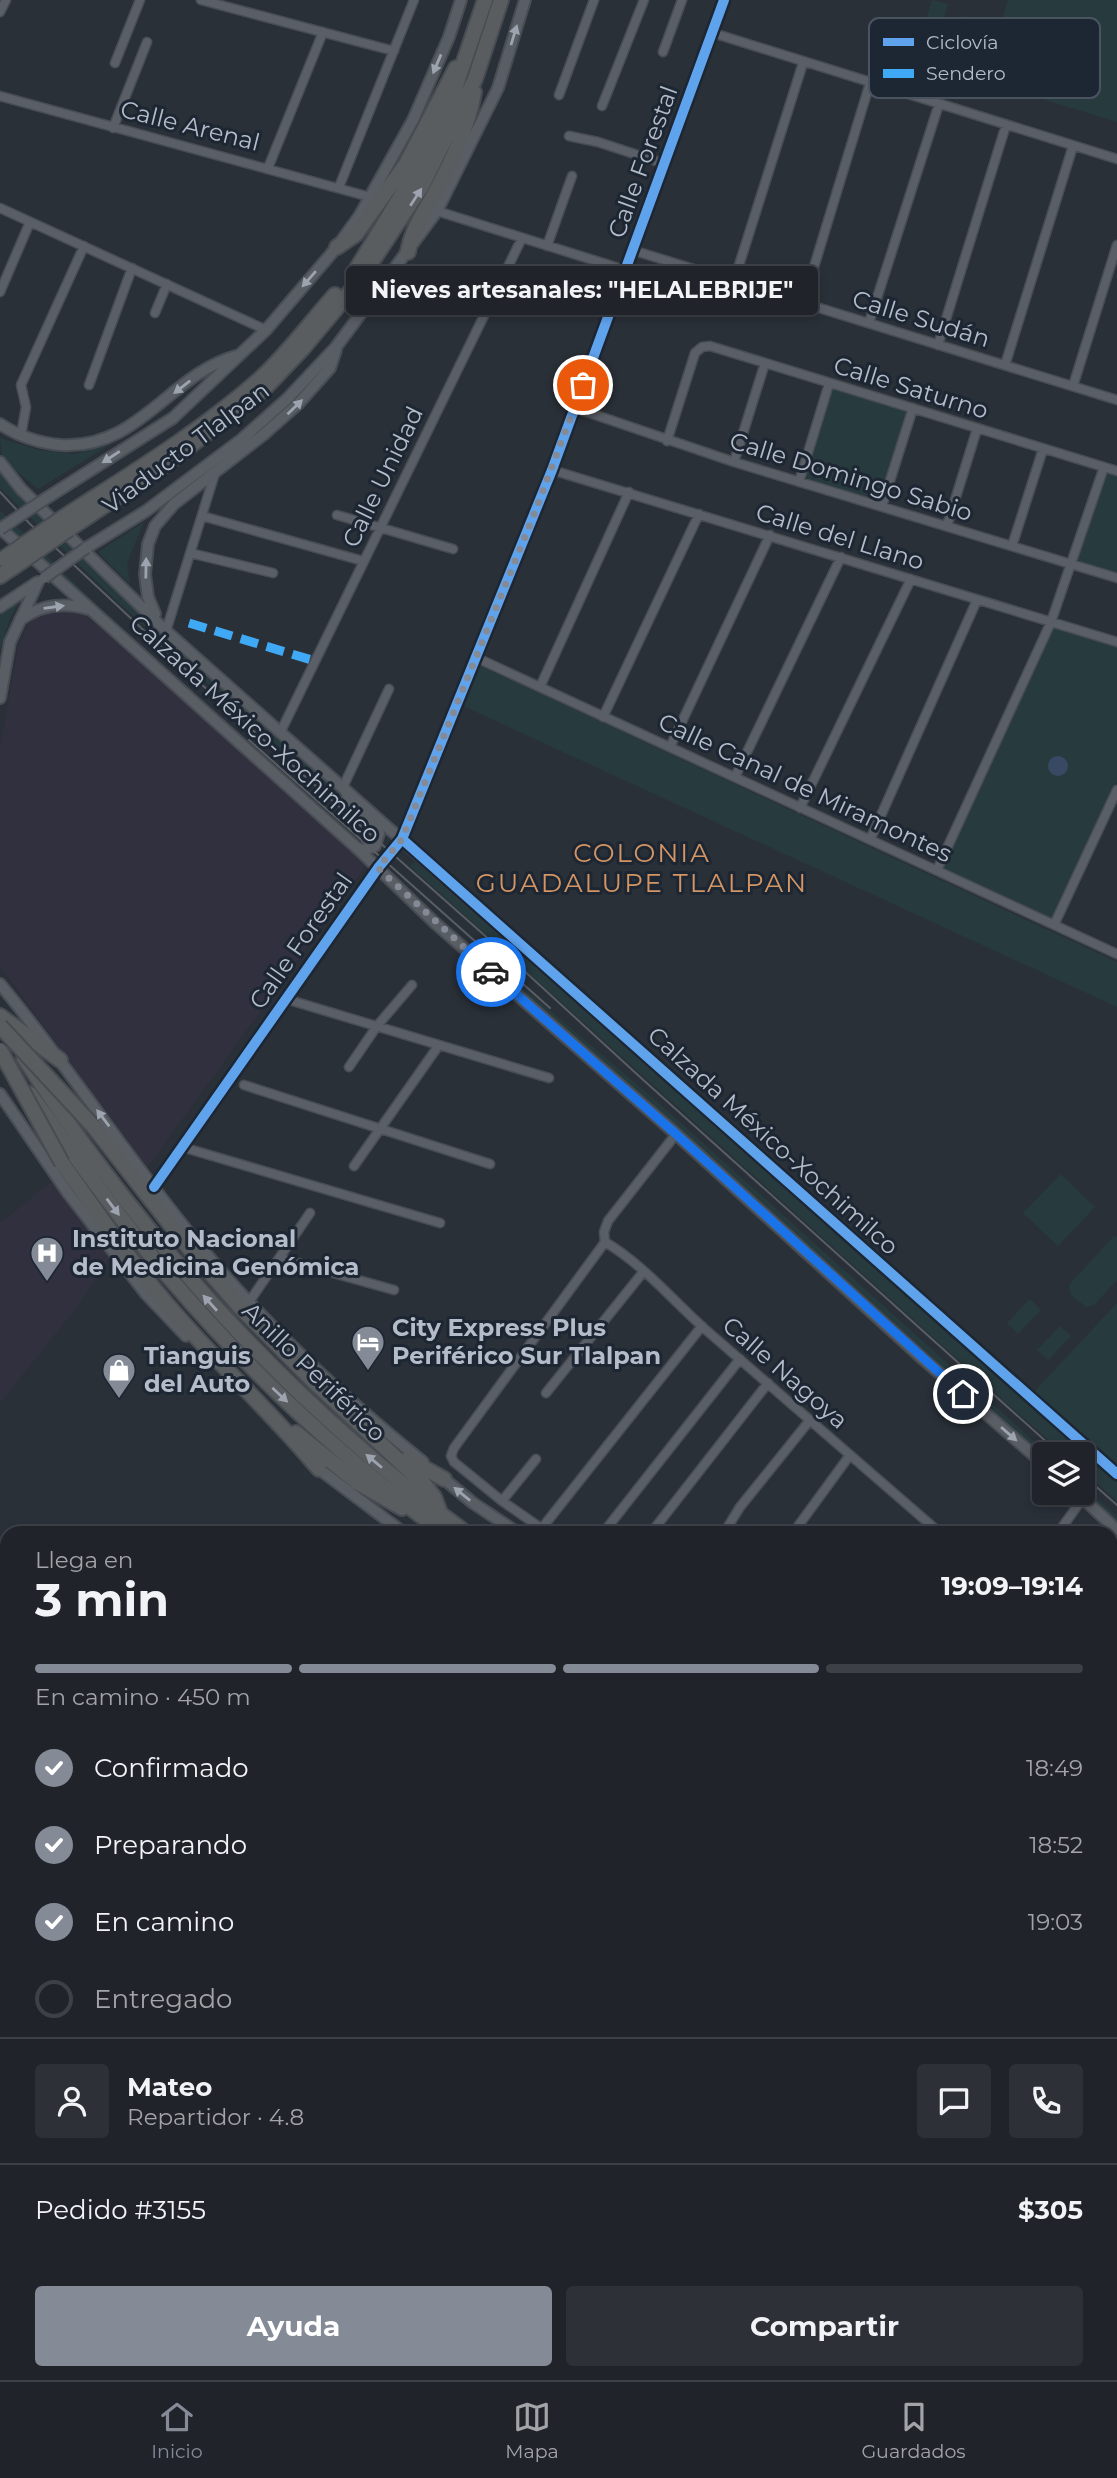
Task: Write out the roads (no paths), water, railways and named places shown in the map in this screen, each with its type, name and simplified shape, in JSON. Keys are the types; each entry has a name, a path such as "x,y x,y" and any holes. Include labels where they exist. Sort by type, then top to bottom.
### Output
{"highway":[{"name":"Viaducto Tlalpan","path":"4,566 211,419 261,378 352,276 412,178 450,103 485,0"},
{"name":"Viaducto Tlalpan","path":"65,524 179,455 265,388 303,348 359,281 422,186 475,79 501,0"},
{"path":"337,247 356,234 393,183 422,135 448,80 469,50"},
{"path":"408,252 417,224 467,125 475,79"},
{"path":"0,1021 60,1060"},
{"path":"0,1021 110,1144 184,1241 239,1306 424,1484 434,1497 441,1514"},
{"name":"Anillo Periférico","path":"0,1021 102,1171 142,1223 215,1308 300,1396 376,1463 457,1526"},
{"path":"0,1052 62,1163 187,1327 271,1413 358,1483 424,1518"},
{"name":"Anillo Periférico","path":"0,1052 120,1216 217,1332 264,1381 314,1426 435,1526"},
{"path":"271,1413 319,1469"},
{"path":"372,1435 415,1464 444,1479"}],"main road":[{"name":"Viaducto Tlalpan","path":"0,528 173,418 266,330 352,228 413,120 449,37 461,0"},
{"name":"Viaducto Tlalpan","path":"0,607 146,511 242,439 287,400 336,347 438,211 498,88 525,0"},
{"path":"166,631 151,608 146,585 146,554 151,535 174,505 281,420 313,389 330,368 336,347"},
{"path":"0,424 46,443 69,445 102,440 134,424 209,368 242,355"},
{"name":"Calzada México-Xochimilco","path":"0,462 21,489 166,631 1117,1474"},
{"name":"Calzada México-Xochimilco","path":"0,528 357,848 435,923 676,1134 923,1359 1032,1454"},
{"path":"0,698 7,653 18,622 41,580"},
{"path":"18,622 32,612 58,605 76,606 93,612"},
{"path":"344,788 353,807 379,833 377,844 371,849 357,848"},
{"path":"0,984 199,1245 280,1336 368,1417 473,1503 508,1526"},
{"path":"0,1094 68,1193 146,1294 288,1442 395,1526"},
{"path":"1091,1505 1113,1526"}],"street":[{"path":"0,12 6,0"},
{"path":"115,63 140,0"},
{"path":"203,0 394,51"},
{"path":"339,187 414,0"},
{"path":"559,95 594,0"},
{"path":"603,106 644,0"},
{"path":"663,52 682,0"},
{"name":"Calle Forestal","path":"154,1187 378,868 402,839 552,470 724,0"},
{"path":"268,168 323,32"},
{"path":"713,33 869,83"},
{"path":"113,128 147,43"},
{"path":"734,281 803,63"},
{"path":"803,303 869,86"},
{"name":"Calle Arenal","path":"0,96 370,197"},
{"path":"919,98 1117,159"},
{"path":"869,323 939,104"},
{"path":"938,345 1006,125"},
{"path":"569,136 598,142 665,164"},
{"path":"1005,365 1073,146"},
{"path":"547,246 572,176"},
{"path":"0,208 266,330"},
{"path":"438,211 625,270"},
{"path":"0,292 30,222"},
{"name":"Calle Unidad","path":"280,733 522,238"},
{"path":"1073,386 1117,245"},
{"path":"22,435 26,407 21,385 84,246"},
{"name":"Calle Sudán","path":"632,250 1117,400"},
{"path":"89,385 132,268"},
{"path":"155,313 167,284"},
{"name":"Calle Saturno","path":"667,440 695,353 702,347 710,346 1117,471"},
{"path":"734,462 765,363"},
{"path":"799,482 830,384"},
{"name":"Calle Domingo Sabio","path":"575,408 734,462 1117,578"},
{"path":"882,506 913,408"},
{"path":"947,526 977,429"},
{"path":"1012,546 1043,449"},
{"path":"937,870 1051,622 1104,467"},
{"name":"Calle del Llano","path":"552,470 1117,642"},
{"path":"166,631 215,473"},
{"path":"540,687 629,492"},
{"path":"603,717 699,514"},
{"path":"337,515 453,549"},
{"path":"202,516 363,561"},
{"path":"670,747 770,535"},
{"path":"190,553 274,573"},
{"path":"735,777 841,557"},
{"path":"800,808 911,579"},
{"path":"870,840 977,600"},
{"name":"Calle Canal de Miramontes","path":"477,658 1117,954"},
{"path":"344,788 389,689"},
{"path":"1054,925 1117,790"},
{"path":"349,1067 377,1026 412,985"},
{"path":"286,999 549,1078"},
{"path":"354,1166 439,1045"},
{"path":"244,1085 490,1164"},
{"path":"538,1526 454,1462 454,1448 606,1242 604,1232 608,1221 676,1134"},
{"path":"182,1147 440,1223"},
{"path":"249,1302 310,1213"},
{"name":"Calle Nagoya","path":"606,1242 644,1270 702,1326 932,1526"},
{"path":"280,1258 394,1290"},
{"path":"546,1393 644,1270"},
{"path":"549,1526 702,1326"},
{"path":"609,1526 740,1359"},
{"path":"656,1526 768,1383"},
{"path":"728,1526 740,1507 810,1420"},
{"path":"798,1526 850,1455"},
{"path":"502,1501 536,1459"},
{"path":"1062,1526 1074,1505"}],"water":[{"path":"1058,756 1065,759 1068,766 1065,773 1058,776 1051,773 1048,766 1051,759"}],"tram line":[{"path":"0,492 30,524 213,695 509,957 1047,1442"},
{"path":"249,740 550,1008"},
{"path":"1095,1486 1117,1505"}],"place":[{"name":"Nieves artesanales: \"HELALEBRIJE\"","path":"583,385"},
{"name":"Instituto Nacional de Medicina Genómica","path":"47,1283"},
{"name":"City Express Plus Periférico Sur Tlalpan","path":"368,1372"},
{"name":"Tianguis del Auto","path":"119,1400"}],"district":[{"name":"COLONIA GUADALUPE TLALPAN","path":"642,868"}]}
